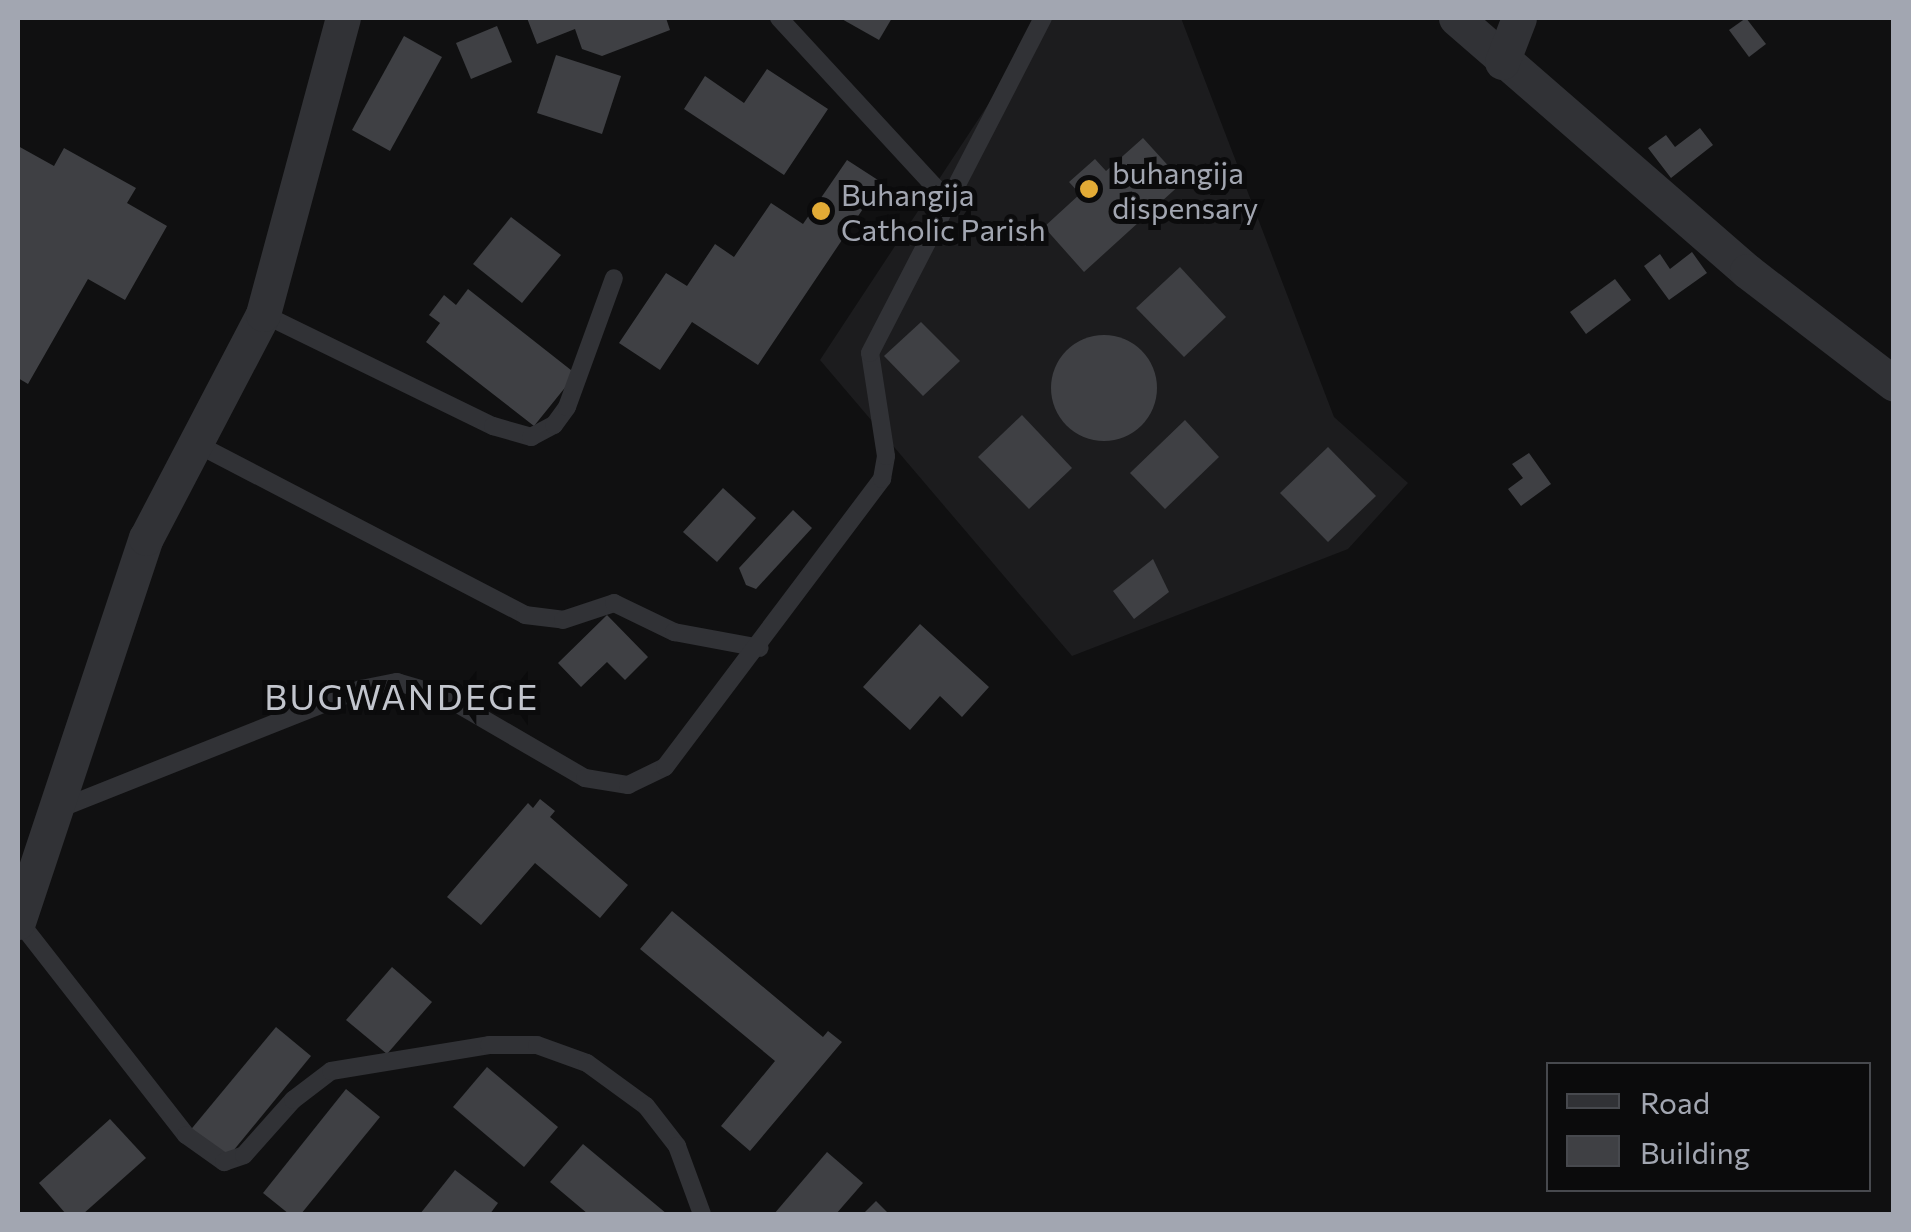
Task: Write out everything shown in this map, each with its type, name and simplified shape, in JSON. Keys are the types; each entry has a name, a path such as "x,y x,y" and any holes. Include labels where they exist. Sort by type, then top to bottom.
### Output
{"street":[{"path":"1456,18 1502,62 1747,271 1894,384"},
{"path":"1502,62 1519,18"},
{"path":"18,921 134,572 195,443 264,314 346,20"}],"lane":[{"path":"779,18 948,202"},
{"path":"58,809 361,689 397,682 444,696 562,769 628,784 677,756 882,479 886,456 870,353 1042,18"},
{"path":"264,314 494,426 531,438 554,425 568,407 614,278"},
{"path":"195,443 525,614 563,620 614,603 674,632 760,648"},
{"path":"18,921 186,1135 224,1162 244,1155 293,1100 331,1070 489,1045 536,1045 587,1063 646,1106 677,1146 702,1214"}],"shaded area":[{"name":"buhangija dispensary","path":"1045,18 1181,18 1334,417 1408,483 1348,549 1072,656 820,360"}],"building":[{"path":"527,18 666,18 670,30 602,56 582,49 575,29 537,44"},
{"path":"840,18 892,18 879,40"},
{"path":"1746,18 1766,44 1749,57 1729,30"},
{"path":"497,26 512,62 471,79 456,43"},
{"path":"404,36 442,57 390,151 352,130"},
{"path":"556,55 621,76 602,134 537,113"},
{"path":"767,69 828,109 784,175 684,109 705,76 744,103"},
{"path":"1700,128 1713,145 1671,178 1648,148 1666,135 1675,147"},
{"path":"1143,138 1183,182 1084,272 1044,227 1080,194 1069,182 1095,159 1106,171"},
{"path":"18,146 54,166 64,148 136,188 127,203 167,226 125,300 88,279 28,384 18,378"},
{"path":"847,160 881,182 758,365 692,322 660,370 619,343 666,273 687,286 715,244 734,257 771,203 803,224"},
{"path":"511,217 561,255 522,303 473,264"},
{"path":"1692,252 1707,273 1669,300 1644,266 1660,254 1670,269"},
{"path":"1180,267 1226,317 1184,357 1136,308"},
{"path":"1615,279 1631,300 1586,334 1570,312"},
{"path":"468,289 576,374 534,426 426,342 440,323 429,315 444,295 456,305"},
{"path":"921,322 960,361 923,396 884,356"},
{"path":"1104,335 1124,339 1141,351 1153,368 1157,388 1153,408 1141,425 1124,437 1104,441 1084,437 1067,425 1055,408 1051,388 1055,368 1067,351 1084,339"},
{"path":"1022,415 1072,468 1029,509 978,457"},
{"path":"1185,420 1219,457 1165,509 1130,473"},
{"path":"1328,447 1376,496 1328,542 1280,493"},
{"path":"1529,453 1551,484 1521,506 1508,489 1523,478 1512,464"},
{"path":"723,488 756,518 717,562 683,532"},
{"path":"793,510 812,528 756,589 746,585 739,568"},
{"path":"1153,559 1169,592 1134,619 1113,591"},
{"path":"607,615 648,657 625,680 607,662 581,687 558,663"},
{"path":"920,624 989,687 962,717 940,696 910,730 863,687"},
{"path":"540,799 555,811 550,817 628,885 600,918 535,863 481,925 447,897 528,803 533,808"},
{"path":"672,911 823,1037 828,1031 842,1042 750,1151 721,1126 775,1061 640,949"},
{"path":"392,967 432,1002 387,1054 346,1020"},
{"path":"276,1027 311,1056 224,1162 188,1133"},
{"path":"487,1067 558,1127 524,1167 453,1107"},
{"path":"346,1089 380,1117 301,1214 289,1214 263,1193"},
{"path":"110,1119 146,1158 83,1214 66,1214 39,1183"},
{"path":"583,1144 667,1214 588,1214 550,1182"},
{"path":"827,1152 863,1183 836,1214 774,1214"},
{"path":"455,1170 498,1203 490,1214 420,1214"},
{"path":"876,1201 889,1214 863,1214"}],"place":[{"name":"buhangija dispensary","path":"1089,189"},
{"name":"Buhangija Catholic Parish","path":"821,211"}],"district":[{"name":"BUGWANDEGE","path":"402,696"}]}
